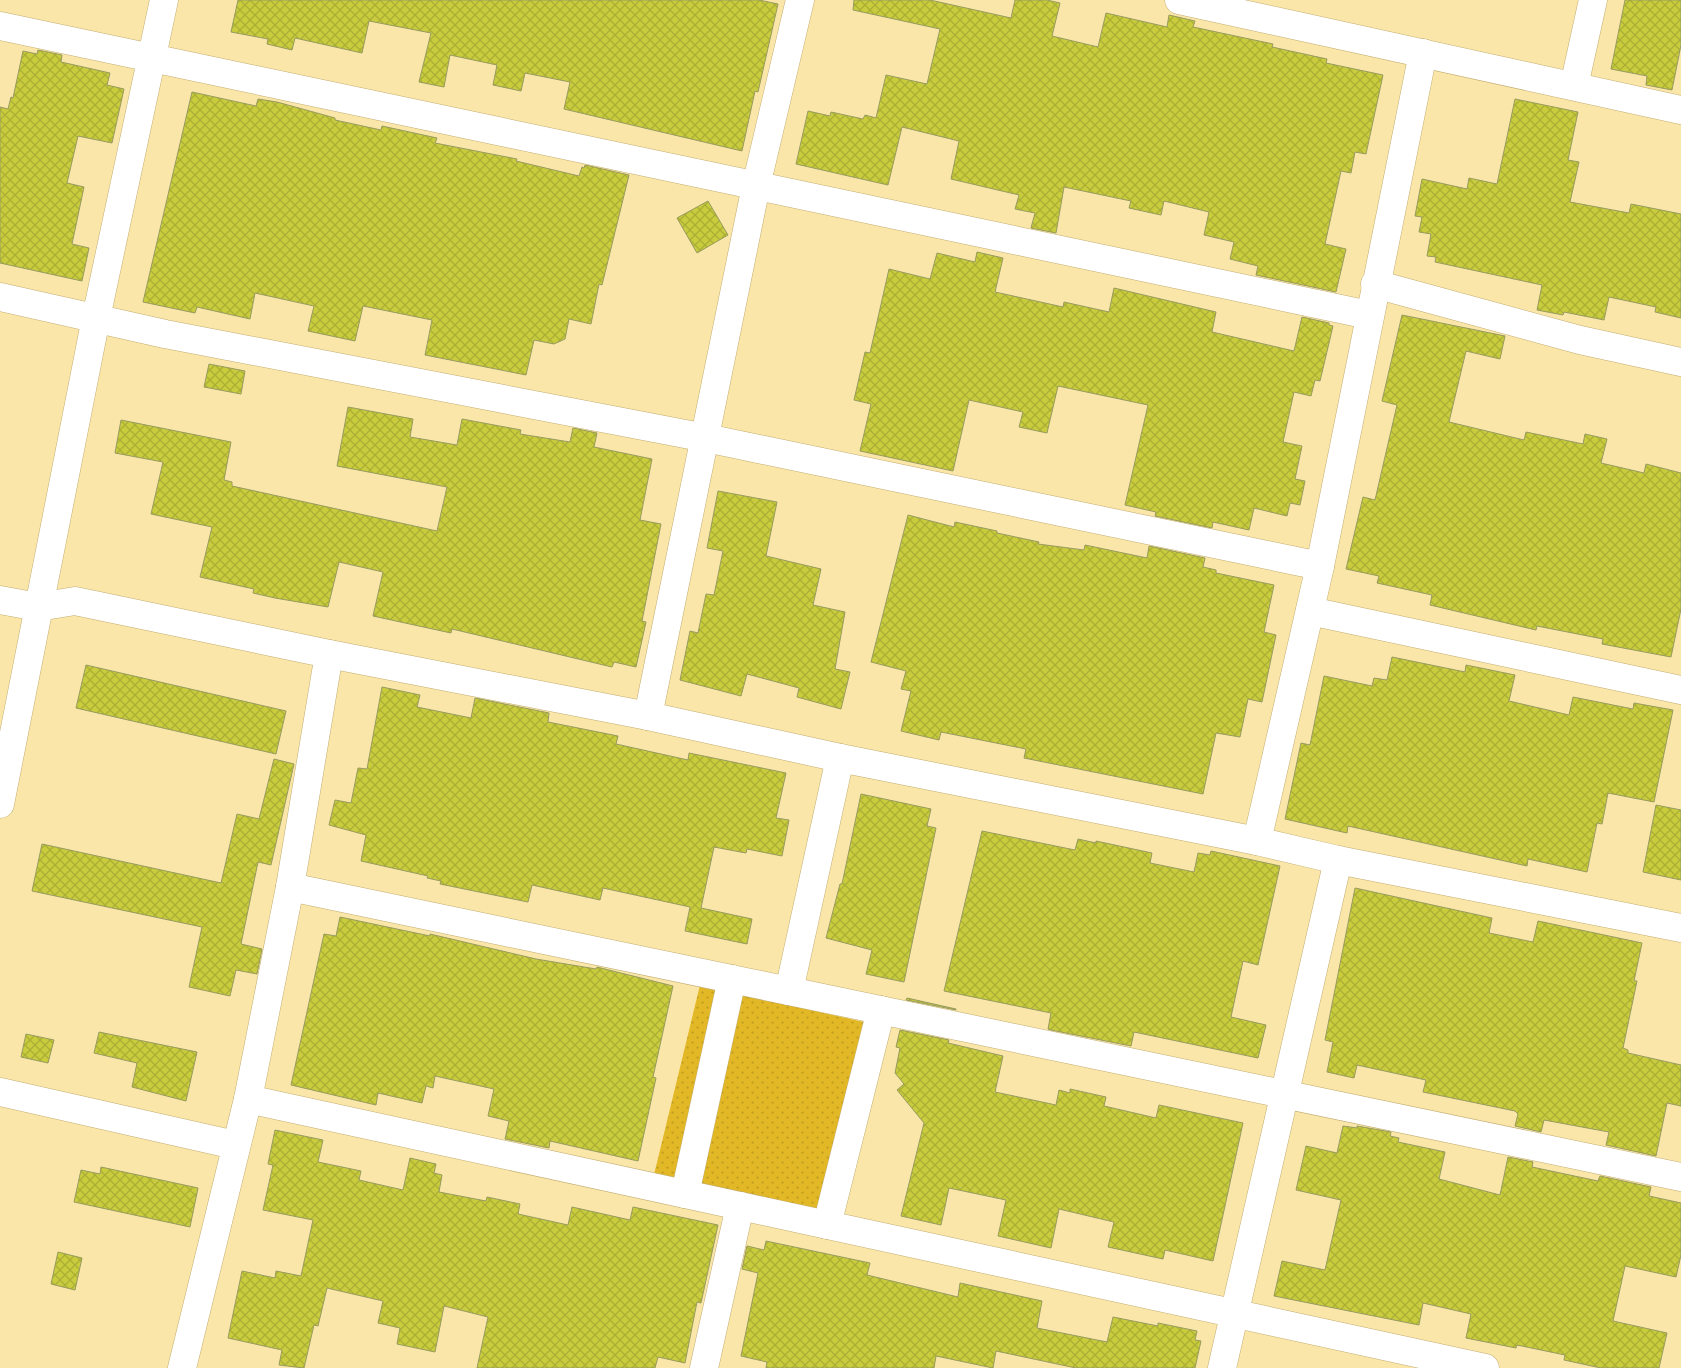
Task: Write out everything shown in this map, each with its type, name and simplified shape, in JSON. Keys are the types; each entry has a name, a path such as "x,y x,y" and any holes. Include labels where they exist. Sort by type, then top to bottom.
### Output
{"street":[{"path":"0,804 96,318 164,0"},
{"path":"648,716 756,186 800,0"},
{"path":"1179,0 1681,110"},
{"path":"1574,86 1593,0"},
{"path":"0,26 1369,315"},
{"path":"1257,842 1320,566 1375,284 1423,53"},
{"path":"1375,284 1580,340 1681,362"},
{"path":"0,297 165,334 706,438 1320,566"},
{"path":"0,600 38,607 76,601 329,654 648,716 840,758 1338,860 1681,928"},
{"path":"1310,611 1681,690"},
{"path":"182,1368 235,1145 248,1099 290,887 329,654"},
{"path":"789,991 840,758"},
{"path":"1222,1368 1286,1095 1338,860"},
{"path":"290,887 1681,1177"},
{"path":"685,1194 732,979"},
{"path":"827,1225 881,1010"},
{"path":"0,1092 235,1145"},
{"path":"248,1099 1485,1368"},
{"path":"704,1368 740,1206"}],"shaded area":[{"path":"700,985 868,1023 823,1226 652,1183"}],"building":[{"path":"238,0 759,0 778,4 758,92 755,91 742,151 564,109 570,82 525,73 521,91 493,85 497,65 450,55 444,87 419,82 431,33 369,21 362,53 295,38 292,50 267,44 268,39 231,32"},
{"path":"854,0 930,0 1011,18 1015,0 1047,0 1060,3 1052,36 1098,47 1106,13 1167,27 1169,15 1195,21 1193,27 1273,44 1272,47 1327,59 1326,63 1383,75 1366,154 1355,152 1351,173 1341,171 1325,244 1346,249 1336,292 1256,275 1258,266 1230,259 1234,242 1204,235 1209,212 1164,201 1161,215 1129,208 1131,201 1064,187 1056,233 1031,228 1035,213 1015,209 1019,195 951,179 959,141 902,127 888,185 796,164 808,111 830,116 831,112 863,119 865,115 876,118 886,75 927,84 940,29 853,10"},
{"path":"1625,0 1681,0 1681,45 1672,90 1646,85 1647,76 1611,69"},
{"path":"38,50 62,55 61,62 110,73 107,85 124,89 112,143 78,136 67,183 84,187 72,244 89,248 82,281 0,263 0,107 8,109 11,97 13,98 23,51 37,54"},
{"path":"192,92 256,106 258,99 277,102 335,118 335,120 381,130 382,126 437,138 435,143 517,159 516,161 579,176 582,167 584,168 585,165 629,175 602,285 599,284 591,324 569,319 565,339 554,344 534,340 526,375 425,355 432,320 363,306 355,341 308,331 314,306 255,293 250,319 197,307 195,313 143,302"},
{"path":"1515,99 1578,112 1568,160 1579,162 1570,202 1629,213 1631,204 1681,214 1681,318 1655,312 1656,307 1609,297 1604,320 1564,312 1563,315 1537,310 1542,285 1435,262 1436,257 1427,256 1431,234 1419,232 1422,217 1415,216 1422,179 1467,189 1469,178 1497,184"},
{"path":"708,201 728,235 697,253 677,218"},
{"path":"977,252 1003,258 995,292 1063,307 1064,302 1109,312 1114,288 1216,312 1212,332 1294,351 1302,317 1329,323 1329,325 1333,326 1320,381 1315,380 1311,396 1294,392 1283,442 1302,446 1295,479 1305,481 1300,505 1290,503 1287,516 1254,508 1249,530 1213,522 1212,528 1155,516 1156,512 1125,505 1148,405 1058,386 1047,433 1019,427 1023,412 969,400 953,471 860,451 871,404 854,400 865,352 870,353 889,269 930,279 937,253 975,262"},
{"path":"1402,315 1505,336 1500,359 1466,351 1449,422 1524,440 1526,432 1583,444 1585,434 1607,439 1601,463 1644,473 1646,464 1681,473 1681,609 1671,657 1602,644 1603,639 1537,626 1536,630 1430,605 1432,595 1377,583 1379,576 1346,569 1363,497 1375,500 1397,405 1382,401"},
{"path":"209,364 245,371 241,394 204,387"},
{"path":"348,407 413,419 410,437 457,445 462,419 521,430 520,434 570,442 573,428 597,433 594,447 652,459 640,520 661,524 642,621 646,622 636,667 614,662 612,667 452,629 451,633 373,616 383,572 339,562 328,607 253,593 254,589 200,577 212,527 151,514 163,462 115,453 121,420 231,442 224,480 232,482 232,486 437,531 447,487 337,466"},
{"path":"718,491 777,502 766,556 821,569 813,605 845,612 835,669 850,672 841,709 797,697 799,688 747,674 741,696 680,680 690,631 698,633 706,594 714,595 723,551 707,548"},
{"path":"908,515 954,527 955,522 997,531 997,533 1039,542 1038,544 1084,550 1085,545 1147,558 1149,546 1205,558 1203,567 1216,570 1216,573 1274,585 1264,632 1276,635 1262,702 1248,699 1240,737 1216,733 1203,794 1024,758 1026,749 941,732 939,740 901,731 911,691 901,689 906,671 871,662"},
{"path":"1392,657 1465,672 1466,665 1515,675 1509,701 1569,715 1573,697 1633,709 1634,703 1673,710 1654,802 1608,793 1602,824 1597,823 1587,872 1528,859 1527,866 1348,826 1347,833 1285,819 1301,743 1310,745 1324,676 1372,686 1374,678 1387,680"},
{"path":"86,665 286,711 276,754 76,708"},
{"path":"382,687 420,695 417,707 471,718 475,698 549,713 548,722 618,736 616,744 688,760 689,753 786,773 776,818 789,820 782,856 747,849 746,853 714,847 701,908 752,919 747,944 685,931 690,907 603,888 600,900 532,885 528,902 440,884 441,881 427,878 428,876 361,861 366,835 329,825 335,800 351,803 358,768 367,769"},
{"path":"274,759 294,764 271,865 258,862 241,944 262,949 257,974 236,970 230,996 189,987 202,927 32,891 42,844 221,883 237,814 259,819"},
{"path":"861,794 931,809 927,826 936,828 904,982 866,974 872,950 826,938 840,884 842,884"},
{"path":"1656,805 1681,810 1681,880 1643,872"},
{"path":"982,831 1075,850 1078,839 1096,843 1096,841 1152,853 1150,863 1194,872 1198,853 1210,855 1211,851 1280,866 1258,965 1243,961 1231,1017 1266,1025 1258,1058 1134,1032 1131,1046 1051,1030 1048,1029 1051,1013 944,991"},
{"path":"1355,888 1492,918 1489,933 1533,942 1538,921 1642,943 1634,981 1637,981 1623,1048 1628,1050 1628,1053 1681,1065 1681,1106 1667,1103 1656,1156 1606,1145 1609,1132 1544,1120 1541,1132 1515,1126 1518,1114 1515,1111 1423,1092 1426,1080 1357,1065 1354,1078 1327,1072 1333,1042 1325,1040"},
{"path":"340,917 430,936 430,934 536,959 596,969 597,967 673,986 653,1077 656,1078 638,1161 550,1141 549,1148 505,1139 509,1121 488,1116 494,1089 435,1076 433,1088 426,1086 422,1103 378,1093 376,1105 291,1085 324,934 336,936"},
{"path":"907,998 956,1009 956,1010 906,1000"},
{"path":"900,1030 949,1040 948,1043 1003,1056 995,1092 1056,1105 1059,1090 1070,1093 1070,1089 1106,1097 1104,1106 1156,1118 1159,1105 1243,1123 1213,1261 1165,1250 1163,1259 1108,1247 1114,1222 1059,1209 1051,1248 998,1236 1006,1200 949,1188 941,1225 901,1216 924,1123 897,1090 904,1084 895,1073 900,1048 896,1047"},
{"path":"99,1032 197,1052 186,1101 132,1087 137,1063 94,1053"},
{"path":"26,1034 54,1040 48,1063 21,1057"},
{"path":"1343,1126 1357,1128 1357,1126 1391,1132 1390,1136 1399,1138 1398,1142 1445,1152 1439,1179 1500,1195 1508,1157 1533,1162 1532,1167 1598,1181 1600,1176 1651,1187 1649,1196 1681,1203 1681,1255 1676,1277 1625,1266 1613,1321 1667,1333 1659,1368 1601,1368 1564,1360 1565,1355 1517,1345 1516,1348 1466,1338 1471,1314 1423,1303 1419,1325 1274,1296 1282,1261 1325,1270 1341,1200 1296,1190 1306,1146 1337,1153"},
{"path":"275,1130 323,1140 318,1162 361,1171 359,1180 403,1190 410,1158 436,1164 434,1173 442,1175 439,1192 486,1201 487,1197 520,1204 518,1214 568,1225 572,1207 630,1220 633,1207 718,1225 701,1303 697,1302 685,1363 658,1357 655,1368 477,1368 488,1317 444,1306 435,1352 397,1344 400,1328 378,1323 383,1301 327,1288 318,1326 314,1325 304,1368 279,1365 282,1350 228,1338 242,1271 275,1278 276,1271 301,1276 313,1220 263,1210 273,1165 268,1164"},
{"path":"101,1167 198,1188 190,1227 74,1202 81,1170 100,1174"},
{"path":"766,1241 870,1263 867,1275 958,1297 960,1283 1042,1301 1037,1328 1107,1342 1113,1317 1197,1331 1195,1340 1201,1341 1195,1368 1076,1368 996,1351 993,1368 936,1356 934,1368 766,1368 767,1362 741,1356 758,1273 742,1269 747,1246 764,1250"},
{"path":"58,1252 82,1258 75,1290 51,1284"}]}
